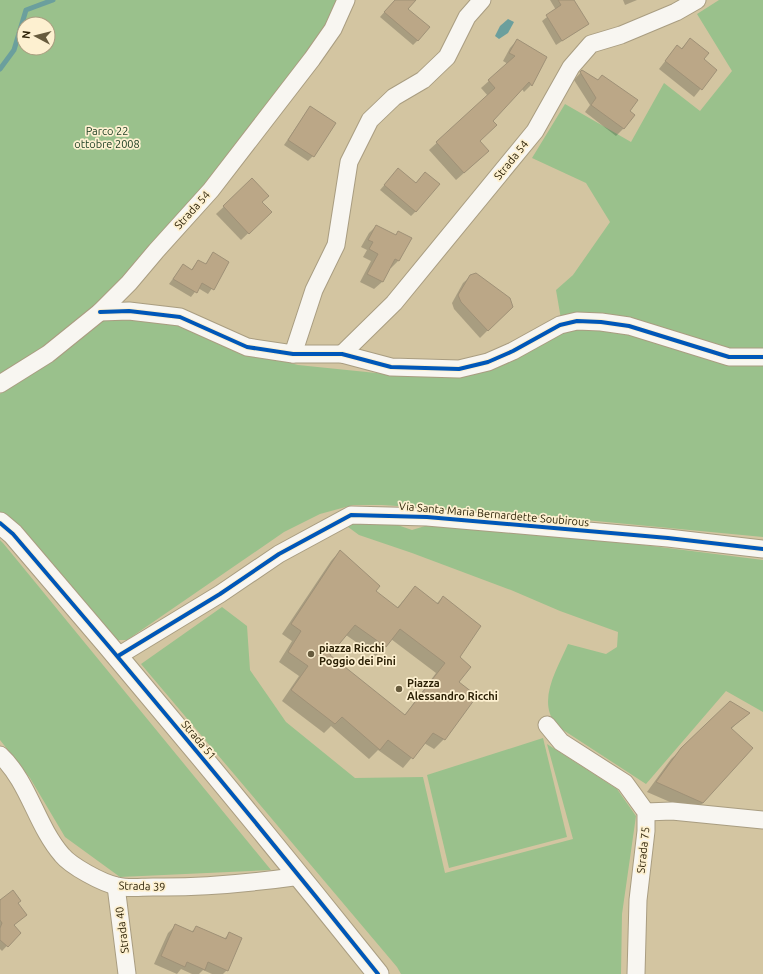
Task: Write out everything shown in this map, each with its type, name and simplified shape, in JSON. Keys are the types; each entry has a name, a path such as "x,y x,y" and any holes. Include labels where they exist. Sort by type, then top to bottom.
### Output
{"street":[{"name":"Strada 54","path":"0,384 48,354 100,312 129,283 211,190 312,59 333,29 346,0"},
{"path":"293,354 314,290 336,245 349,162 370,120 394,97 423,80 447,57 467,17 482,0"},
{"name":"Strada 54","path":"342,354 394,303 535,131 571,67 591,44 621,35 670,15 697,0"},
{"path":"100,312 129,311 180,317 247,347 293,354 342,354 391,367 459,368 488,362 513,351 560,325 577,322 601,322 629,326 729,357 763,357"},
{"name":"Via Santa Maria Bernardette Soubirous","path":"118,656 161,628 220,594 279,554 351,515 427,517 668,538 763,550"},
{"name":"Strada 51","path":"0,523 13,534 118,656 301,876 378,974"},
{"name":"Strada 75","path":"547,725 560,742 625,783 646,812 646,831 638,900 641,972"},
{"name":"Strada 39","path":"0,755 11,765 46,835 63,856 89,874 116,886 185,888 250,883 301,876"},
{"path":"646,812 672,811 763,820"},
{"name":"Strada 40","path":"116,886 127,974"}],"green space":[{"name":"Parco 22 ottobre 2008","path":"0,0 339,0 326,26 304,57 206,185 95,313 0,381"},
{"path":"719,0 763,0 763,537 533,515 382,505 353,505 320,514 284,532 127,640 117,640 20,532 0,516 0,394 96,321 123,317 167,322 198,331 232,348 298,365 386,374 433,376 563,331 556,290 573,275 610,222 586,183 532,158 565,104 631,142 664,83 700,111 732,71 697,14"},
{"path":"383,520 412,530 425,526 455,527 636,544 763,560 763,712 726,691 646,784 557,726 551,716 548,706 550,685 568,644 606,654 617,647 618,632 560,611 511,590 359,535 344,524"},
{"path":"0,540 271,870 120,877 65,837 30,778 0,740"},
{"path":"222,607 247,626 250,670 286,722 355,778 423,777 445,873 573,839 547,744 617,789 636,816 622,914 621,974 401,974 397,967 141,664"},
{"path":"543,738 567,837 449,868 427,775"}],"water":[{"path":"508,19 514,22 508,33 499,39 495,36 500,26"}],"building":[{"path":"395,0 416,0 408,9 430,27 418,41 384,12"},
{"path":"558,0 574,0 589,24 562,41 546,15 561,5"},
{"path":"690,38 709,53 704,59 717,70 702,90 665,61 677,45 682,49"},
{"path":"517,39 547,57 532,86 529,82 493,121 497,125 480,141 489,151 464,173 436,142 495,88 488,80 515,56 509,53"},
{"path":"582,70 598,80 602,75 638,100 630,111 635,115 624,129 591,105 596,98 580,72"},
{"path":"310,106 336,123 314,157 288,140"},
{"path":"398,168 416,183 425,172 440,184 416,212 384,185"},
{"path":"252,178 269,196 262,202 272,212 249,234 223,206"},
{"path":"376,225 396,235 398,231 412,238 399,261 395,259 383,282 367,274 378,254 369,249 373,242 368,240"},
{"path":"213,252 229,262 214,290 202,283 197,293 173,279 183,264 192,270 198,260 206,264"},
{"path":"476,273 510,298 513,307 488,331 461,302 458,295 470,275"},
{"name":"piazza Ricchi Poggio dei Pini","path":"340,550 380,586 376,591 398,608 415,586 438,604 443,596 481,626 460,657 471,667 459,682 477,696 445,740 433,733 413,759 388,740 380,750 342,717 335,724 291,690 308,666 288,652 301,631 291,624","holes":["355,625 386,647 400,629 445,663 405,715 330,655"]},
{"path":"730,701 750,713 731,728 753,748 703,803 656,782 681,748"},
{"path":"13,890 21,901 18,903 27,915 14,925 21,933 8,947 0,940 0,928 2,923 0,920 0,900"},
{"path":"175,924 193,932 196,926 226,939 229,932 242,938 228,971 208,962 205,970 187,962 185,967 161,956"}],"waterway":[{"path":"0,69 14,50 26,10 53,0"}],"cycle path":[{"path":"100,312 129,311 180,317 247,347 293,354 342,354 391,367 459,369 488,362 513,351 560,325 577,321 601,322 629,326 729,357 763,357"},
{"path":"118,656 220,594 279,554 351,515 427,517 668,538 763,549"},
{"path":"0,523 13,534 152,697 378,974"}],"place":[{"name":"piazza Ricchi Poggio dei Pini","path":"311,654"},
{"name":"Piazza Alessandro Ricchi","path":"399,689"}]}
